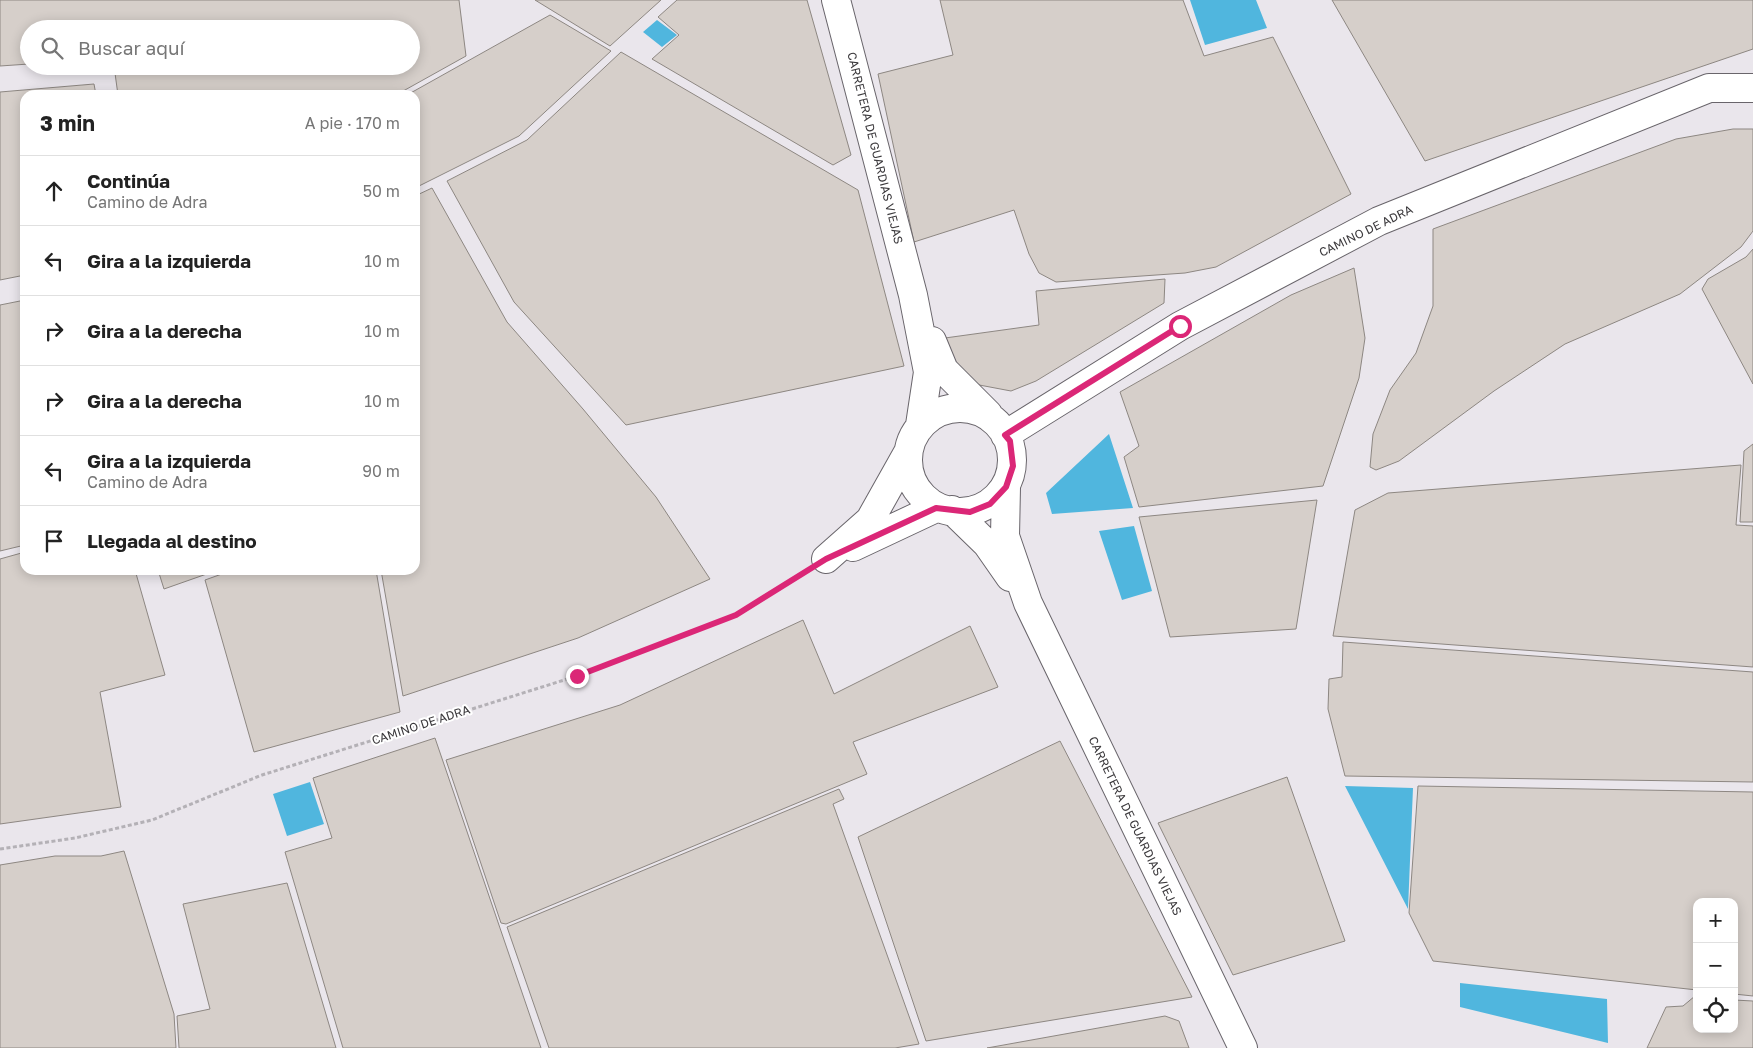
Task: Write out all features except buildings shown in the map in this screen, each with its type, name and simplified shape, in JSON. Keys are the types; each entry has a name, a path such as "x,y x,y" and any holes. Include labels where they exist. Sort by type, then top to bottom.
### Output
{"street":[{"name":"CARRETERA DE GUARDIAS VIEJAS","path":"836,0 913,295 928,372 920,426"},
{"name":"CAMINO DE ADRA","path":"997,426 1180,326 1379,222 1709,88 1753,88"},
{"name":"CARRETERA DE GUARDIAS VIEJAS","path":"913,295 944,370 997,426"},
{"path":"959,407 997,426 1010,441 1013,466 1006,487 990,504 970,512 944,509 826,559 870,520 907,454 920,426 938,412 959,407"},
{"path":"907,454 913,485 944,509"},
{"name":"CARRETERA DE GUARDIAS VIEJAS","path":"1006,487 1005,536 1028,603 1242,1048"},
{"name":"CARRETERA DE GUARDIAS VIEJAS","path":"944,509 987,544 1028,603"}],"path":[{"name":"CAMINO DE ADRA","path":"0,849 74,838 152,820 262,775 577,676 736,615 826,559"}],"water":[{"path":"1190,0 1256,0 1267,28 1205,45"},
{"path":"657,20 677,35 662,47 643,32"},
{"path":"1109,434 1133,508 1052,514 1046,493"},
{"path":"1134,526 1152,591 1122,600 1099,531"},
{"path":"310,782 324,824 287,836 273,794"},
{"path":"1345,786 1413,788 1408,909"},
{"path":"1460,983 1607,999 1608,1043 1460,1007"}],"route":[{"path":"577,676 736,615 826,559 936,508 970,512 990,504 1006,487 1013,466 1010,441 1005,435 1180,326"}]}
